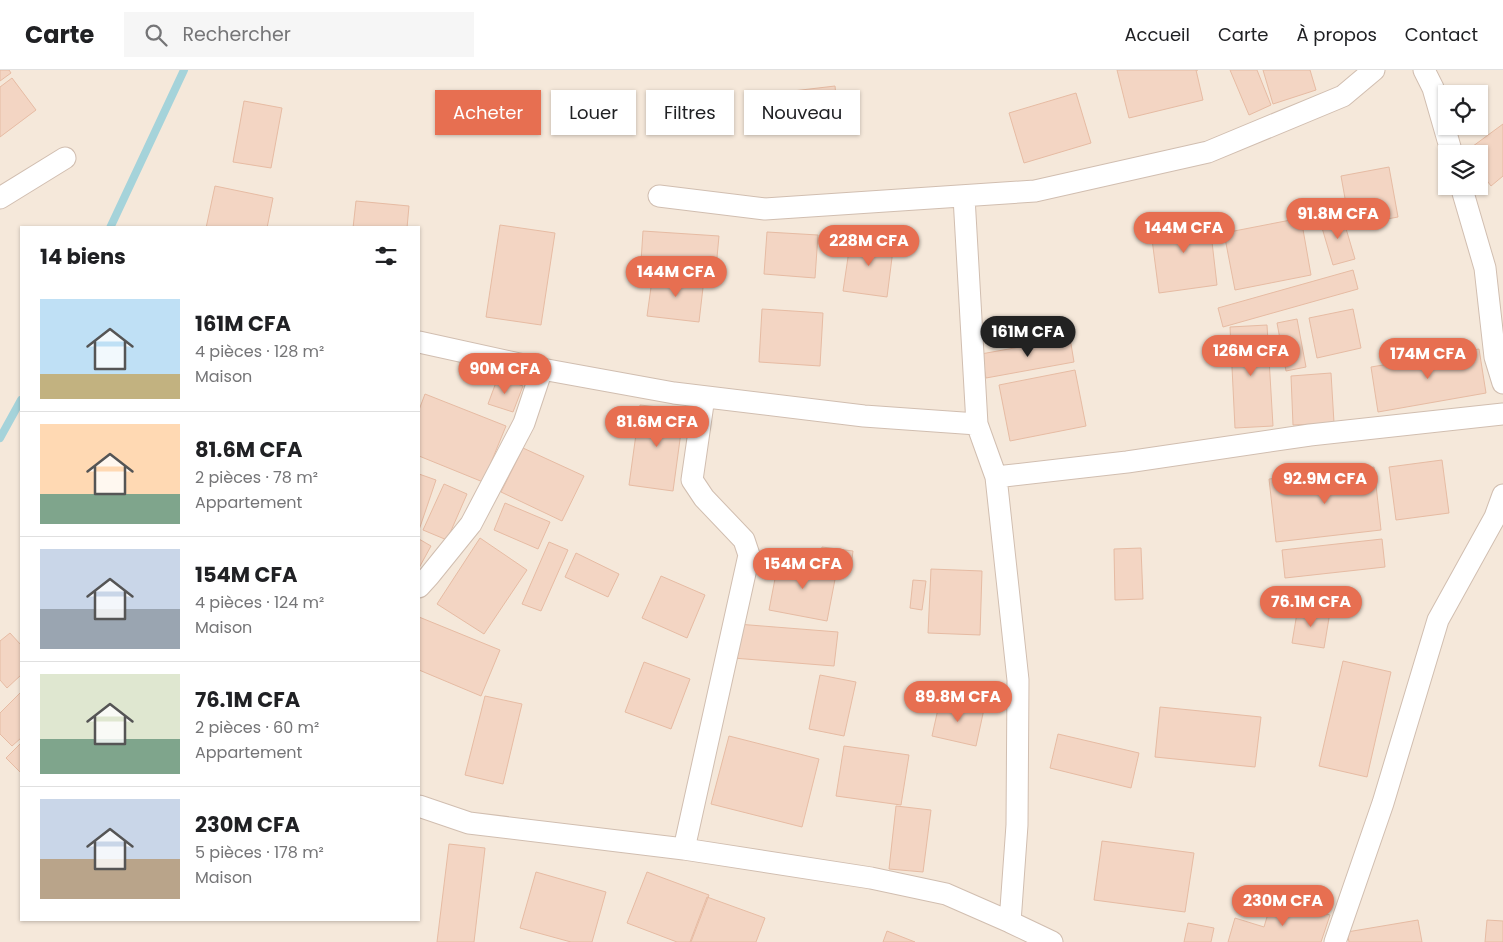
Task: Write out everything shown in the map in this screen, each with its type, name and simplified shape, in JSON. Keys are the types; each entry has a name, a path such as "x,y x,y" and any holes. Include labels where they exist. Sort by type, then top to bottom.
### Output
{"street":[{"path":"659,196 765,209 1035,191 1208,152 1342,96 1374,70"},
{"path":"1424,70 1433,88 1449,145"},
{"path":"0,198 65,158"},
{"path":"1464,195 1485,268 1495,357 1503,383"},
{"path":"964,197 977,424 996,477 1018,680 1017,825 1010,922"},
{"path":"420,342 542,369 674,393 864,416 977,424"},
{"path":"420,586 471,524 524,423 542,369"},
{"path":"684,849 749,555 744,540 704,498 692,480 704,397"},
{"path":"996,477 1127,462 1310,435 1503,414"},
{"path":"1335,942 1383,803 1438,620 1494,517 1503,495"},
{"path":"420,806 469,823 684,849 871,878 937,892 946,894 1052,942"}],"shaded area":[{"path":"0,70 1503,70 1503,942 0,942"}],"building":[{"path":"0,70 9,70 11,73 0,81"},
{"path":"1117,70 1196,70 1203,100 1129,118"},
{"path":"1230,70 1257,70 1271,105 1249,115"},
{"path":"1263,70 1310,70 1316,90 1273,104"},
{"path":"12,78 36,110 0,137 0,87"},
{"path":"835,86 835,90 801,90"},
{"path":"1076,93 1091,143 1024,163 1009,113"},
{"path":"244,101 282,108 271,168 233,162"},
{"path":"1503,124 1503,176 1491,186 1488,182 1488,145 1474,145"},
{"path":"1389,167 1398,217 1350,226 1341,176"},
{"path":"215,186 273,198 267,226 206,226"},
{"path":"356,201 409,206 407,226 353,226"},
{"path":"1342,215 1355,259 1333,265 1320,221"},
{"path":"1209,216 1217,285 1159,293 1150,224"},
{"path":"1301,218 1311,275 1235,290 1224,233"},
{"path":"500,225 555,233 541,325 486,317"},
{"path":"643,231 719,236 716,268 641,262"},
{"path":"767,232 818,235 815,278 764,274"},
{"path":"851,237 894,242 887,297 843,291"},
{"path":"1353,270 1358,289 1223,327 1218,308"},
{"path":"653,273 704,279 699,322 647,316"},
{"path":"762,309 823,313 820,366 759,362"},
{"path":"1353,309 1361,348 1317,358 1309,318"},
{"path":"1297,319 1306,367 1286,371 1277,323"},
{"path":"1267,325 1273,426 1235,428 1230,327"},
{"path":"1070,338 1074,362 986,378 981,354"},
{"path":"1479,349 1486,393 1378,412 1371,367"},
{"path":"1075,370 1086,426 1010,441 999,385"},
{"path":"1331,373 1334,423 1293,425 1291,376"},
{"path":"498,377 523,386 513,412 488,404"},
{"path":"425,394 506,426 483,482 420,456 420,407"},
{"path":"640,405 684,410 673,491 629,485"},
{"path":"523,448 584,476 562,521 501,492"},
{"path":"1442,460 1449,513 1396,520 1389,467"},
{"path":"1374,467 1381,530 1276,542 1269,479"},
{"path":"420,474 436,480 420,527"},
{"path":"444,484 467,494 447,540 423,530"},
{"path":"505,503 550,522 538,549 494,530"},
{"path":"480,538 527,570 484,634 437,604"},
{"path":"1382,539 1385,567 1285,578 1282,550"},
{"path":"420,540 431,546 420,566"},
{"path":"549,542 568,550 541,611 522,604"},
{"path":"822,547 853,551 851,567 819,562"},
{"path":"1141,548 1143,599 1115,600 1114,549"},
{"path":"576,553 619,574 608,597 565,577"},
{"path":"779,558 837,569 827,621 769,610"},
{"path":"931,569 982,571 980,635 928,633"},
{"path":"661,576 705,595 687,638 642,618"},
{"path":"913,580 926,581 922,610 910,608"},
{"path":"1298,607 1330,612 1324,648 1292,643"},
{"path":"420,617 500,650 481,696 420,670"},
{"path":"737,624 838,632 834,666 733,658"},
{"path":"10,633 20,644 20,676 7,688 0,680 0,641"},
{"path":"1343,661 1391,672 1367,777 1319,766"},
{"path":"644,662 690,679 671,729 625,712"},
{"path":"820,675 856,682 844,736 809,729"},
{"path":"20,693 20,739 12,746 0,734 0,713"},
{"path":"485,696 522,704 503,784 465,775"},
{"path":"940,700 984,709 976,746 932,736"},
{"path":"1160,707 1261,717 1255,767 1155,757"},
{"path":"1058,734 1139,753 1131,788 1050,768"},
{"path":"729,736 819,759 802,827 711,804"},
{"path":"20,744 20,772 6,758"},
{"path":"844,746 909,755 901,805 836,796"},
{"path":"896,806 931,810 923,872 889,869"},
{"path":"1102,841 1194,853 1185,912 1094,900"},
{"path":"449,844 485,848 474,942 437,942"},
{"path":"536,872 606,892 592,942 571,942 520,928"},
{"path":"647,872 709,895 691,942 677,942 627,923"},
{"path":"707,897 765,918 756,942 690,942"},
{"path":"1299,905 1330,915 1321,942 1228,942 1235,918 1264,927 1270,907 1295,915"},
{"path":"1418,920 1422,942 1349,942 1347,932"},
{"path":"1487,920 1503,921 1503,942 1485,942"},
{"path":"1188,923 1214,928 1211,942 1184,942"},
{"path":"887,931 915,942 883,942"}],"waterway":[{"path":"111,226 184,70"},
{"path":"0,438 20,402"}]}
